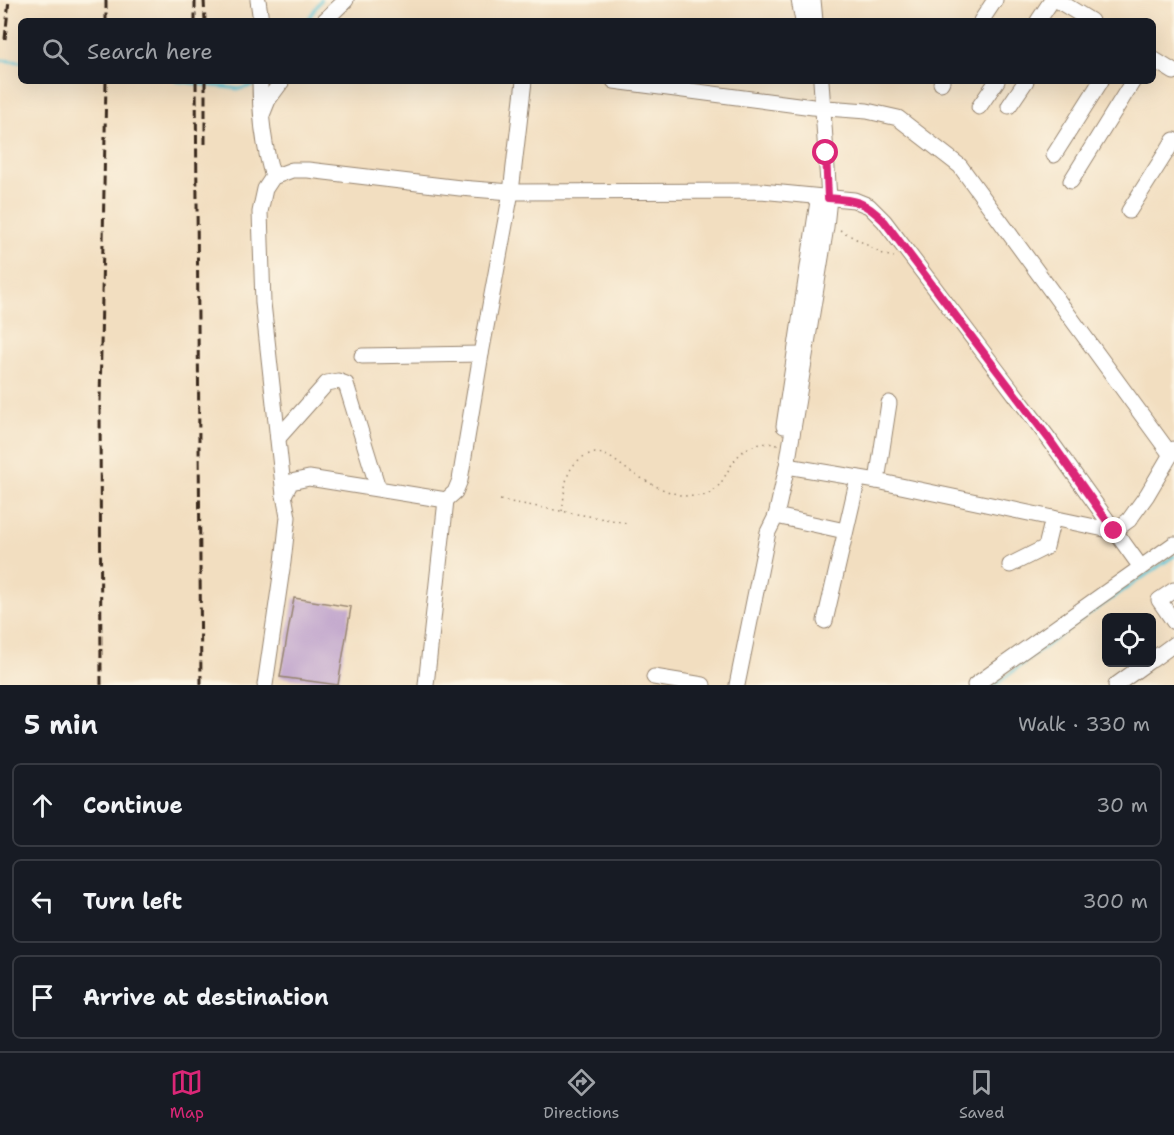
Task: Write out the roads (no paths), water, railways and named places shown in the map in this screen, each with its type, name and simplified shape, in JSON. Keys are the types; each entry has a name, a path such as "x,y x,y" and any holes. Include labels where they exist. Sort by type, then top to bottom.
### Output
{"street":[{"path":"258,0 261,18"},
{"path":"327,18 346,0"},
{"path":"799,0 802,18"},
{"path":"813,0 815,18"},
{"path":"983,18 995,0"},
{"path":"1040,18 1052,0"},
{"path":"1057,0 1070,15"},
{"path":"1156,61 1174,72"},
{"path":"260,84 260,117 264,145 273,177"},
{"path":"260,117 268,100 280,84"},
{"path":"426,685 446,500 455,492 460,480 511,192 524,84"},
{"path":"638,84 867,111 898,118 960,166 1172,452 1148,495 1129,520 1114,531 877,481 787,466"},
{"path":"812,84 818,107"},
{"path":"737,685 768,532 776,516 787,466 826,227 818,107 821,84"},
{"path":"979,107 995,84"},
{"path":"1009,106 1024,84"},
{"path":"1054,155 1099,84"},
{"path":"1071,181 1131,84"},
{"path":"1129,211 1174,140"},
{"path":"265,685 288,517 263,303 260,212 261,200 273,177 291,170 511,192 761,191 854,200 869,206 909,251 1140,566"},
{"path":"768,532 767,520 824,197"},
{"path":"362,356 481,354"},
{"path":"278,438 327,383 338,381 346,384 378,488"},
{"path":"877,481 889,403"},
{"path":"284,495 291,482 309,478 446,500"},
{"path":"825,621 858,478"},
{"path":"776,516 845,531"},
{"path":"1010,565 1046,547 1053,518"},
{"path":"975,685 1174,544"},
{"path":"1174,590 1159,600 1174,622"},
{"path":"1156,657 1174,644"},
{"path":"1116,685 1142,667"},
{"path":"654,677 703,685"}],"waterway":[{"path":"309,18 321,0"},
{"path":"0,60 18,62"},
{"path":"200,84 239,89 256,85"},
{"path":"995,685 1083,618 1174,556"}],"railway":[{"path":"5,39 9,0"},
{"path":"106,0 106,18"},
{"path":"195,0 195,18"},
{"path":"204,0 205,18"},
{"path":"101,685 100,402 106,84"},
{"path":"196,84 201,685"},
{"path":"205,84 205,147"}]}
